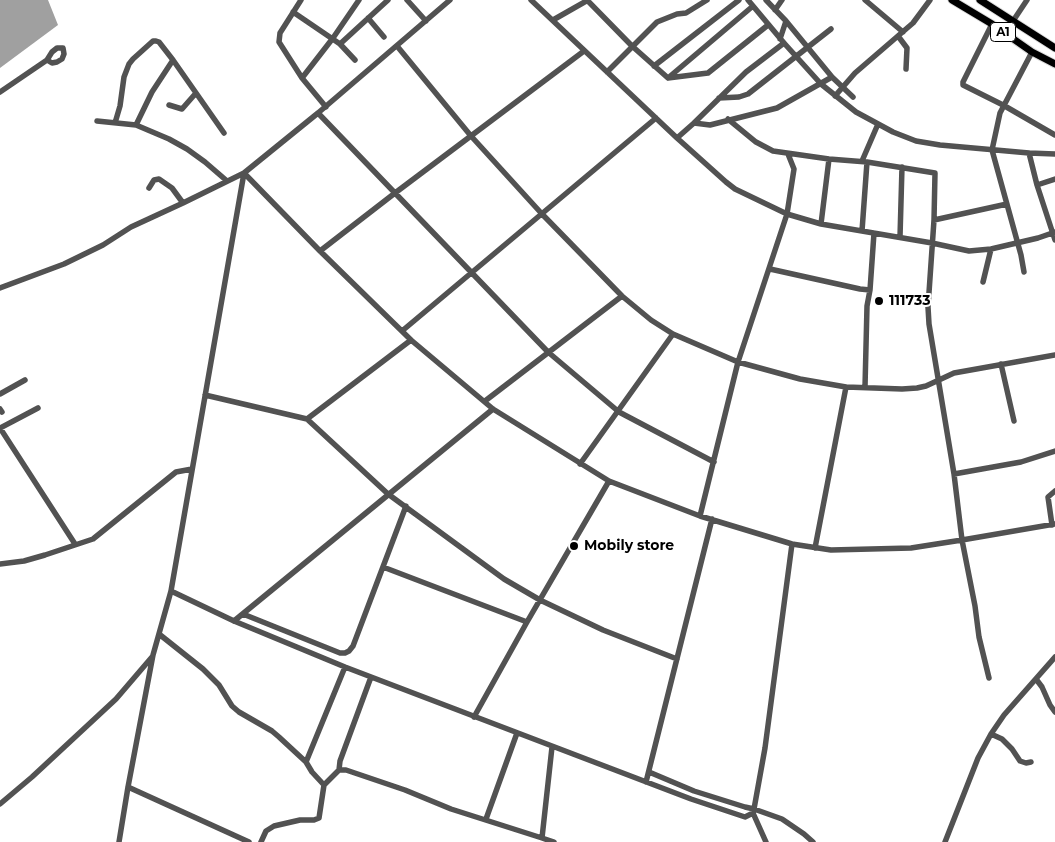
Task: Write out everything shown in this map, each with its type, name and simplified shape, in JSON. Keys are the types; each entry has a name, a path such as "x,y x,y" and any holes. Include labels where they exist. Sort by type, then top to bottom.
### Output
{"main road":[{"name":"A1","path":"952,0 992,24 1032,52 1055,64"},
{"name":"A1","path":"980,0 1055,48"}],"street":[{"path":"302,0 280,33 279,42 302,78 326,107"},
{"path":"302,78 359,0"},
{"path":"340,44 388,0"},
{"path":"407,0 426,20"},
{"path":"0,288 64,264 103,245 131,226 244,173 326,107 450,0"},
{"path":"531,0 656,118 735,188 788,214 821,224 932,242 969,251 991,249 1054,233"},
{"path":"553,20 588,0 632,46 668,78 708,72 768,25"},
{"path":"607,72 656,22 677,14 686,13 707,0"},
{"path":"654,66 739,0"},
{"path":"748,0 821,84 856,112 893,132 916,141 956,147 1030,154 1055,154"},
{"path":"766,0 786,21 832,77 853,97"},
{"path":"775,10 782,0"},
{"path":"865,0 900,34 907,48 906,69"},
{"path":"835,96 855,73 917,19 930,0"},
{"path":"1005,34 1027,0"},
{"path":"668,78 753,6"},
{"path":"294,12 333,38 355,60"},
{"path":"368,18 384,37"},
{"path":"678,138 746,72 782,41 786,21"},
{"path":"992,24 964,84 1055,135"},
{"path":"719,98 739,97 748,94 762,85 795,56 831,29"},
{"path":"115,123 127,69 133,59 156,40 224,133"},
{"path":"397,46 471,136 542,214 622,296 651,320 673,334 738,362 800,379 846,387 902,389 926,386 954,373 1055,355"},
{"path":"320,251 395,192 584,51"},
{"path":"1024,272 992,150 1003,105 1032,52"},
{"path":"0,92 46,60"},
{"path":"136,125 148,100 172,60"},
{"path":"694,123 710,125 777,108 832,77"},
{"path":"169,105 182,110 196,93"},
{"path":"318,113 548,352 619,412 714,462"},
{"path":"402,331 656,118"},
{"path":"728,120 756,142 773,151 935,172 928,307 929,324 954,474 962,540 975,606 979,638 989,678"},
{"path":"97,121 136,125 170,139 198,156 227,182"},
{"path":"862,231 865,162 878,124"},
{"path":"700,516 738,362 788,214 794,170 788,154"},
{"path":"1030,154 1055,240"},
{"path":"821,224 829,159"},
{"path":"900,237 902,167"},
{"path":"244,173 411,340 493,409 609,481 700,516 792,544 831,550 910,548 1053,524 1048,496 1055,490"},
{"path":"119,842 153,655 171,591 244,173"},
{"path":"149,188 154,180 159,179 172,188 183,203"},
{"path":"1038,185 1055,179"},
{"path":"934,220 1007,204"},
{"path":"865,387 867,306 874,233"},
{"path":"983,282 991,249"},
{"path":"770,269 870,290"},
{"path":"485,401 622,296"},
{"path":"580,464 673,334"},
{"path":"307,419 411,340"},
{"path":"1000,364 1014,420"},
{"path":"0,394 25,380"},
{"path":"815,548 846,387"},
{"path":"205,395 307,419 388,494 490,569 540,600 603,630 677,659"},
{"path":"38,408 0,428 60,518 75,544"},
{"path":"234,621 493,409"},
{"path":"954,474 1021,462 1055,452"},
{"path":"0,564 24,561 86,541 98,535 176,472 192,469"},
{"path":"474,716 609,481"},
{"path":"243,614 340,653 349,651 353,646 406,506"},
{"path":"646,782 712,519"},
{"path":"766,842 754,811 765,748 792,544"},
{"path":"383,567 527,622"},
{"path":"171,591 234,621 345,667 691,800 742,817 754,811"},
{"path":"159,634 203,669 219,685 232,706 272,731 306,762 324,785"},
{"path":"0,804 116,699 153,655"},
{"path":"945,842 978,758 991,734 1004,715 1055,658"},
{"path":"306,762 345,667"},
{"path":"261,842 266,831 274,826 318,818 324,785 339,770 340,761 371,677"},
{"path":"1036,679 1055,712"},
{"path":"486,819 517,733"},
{"path":"991,734 1002,739 1020,761 1031,762"},
{"path":"542,838 552,747"},
{"path":"339,770 346,770 405,790 451,809 554,842"},
{"path":"649,772 787,823 813,842"},
{"path":"128,787 249,842"},
{"path":"691,800 694,790"}],"shaded area":[{"path":"0,0 48,0 58,25 0,68"}],"place":[{"name":"111733","path":"879,301"},
{"name":"Mobily store","path":"574,546"}]}
